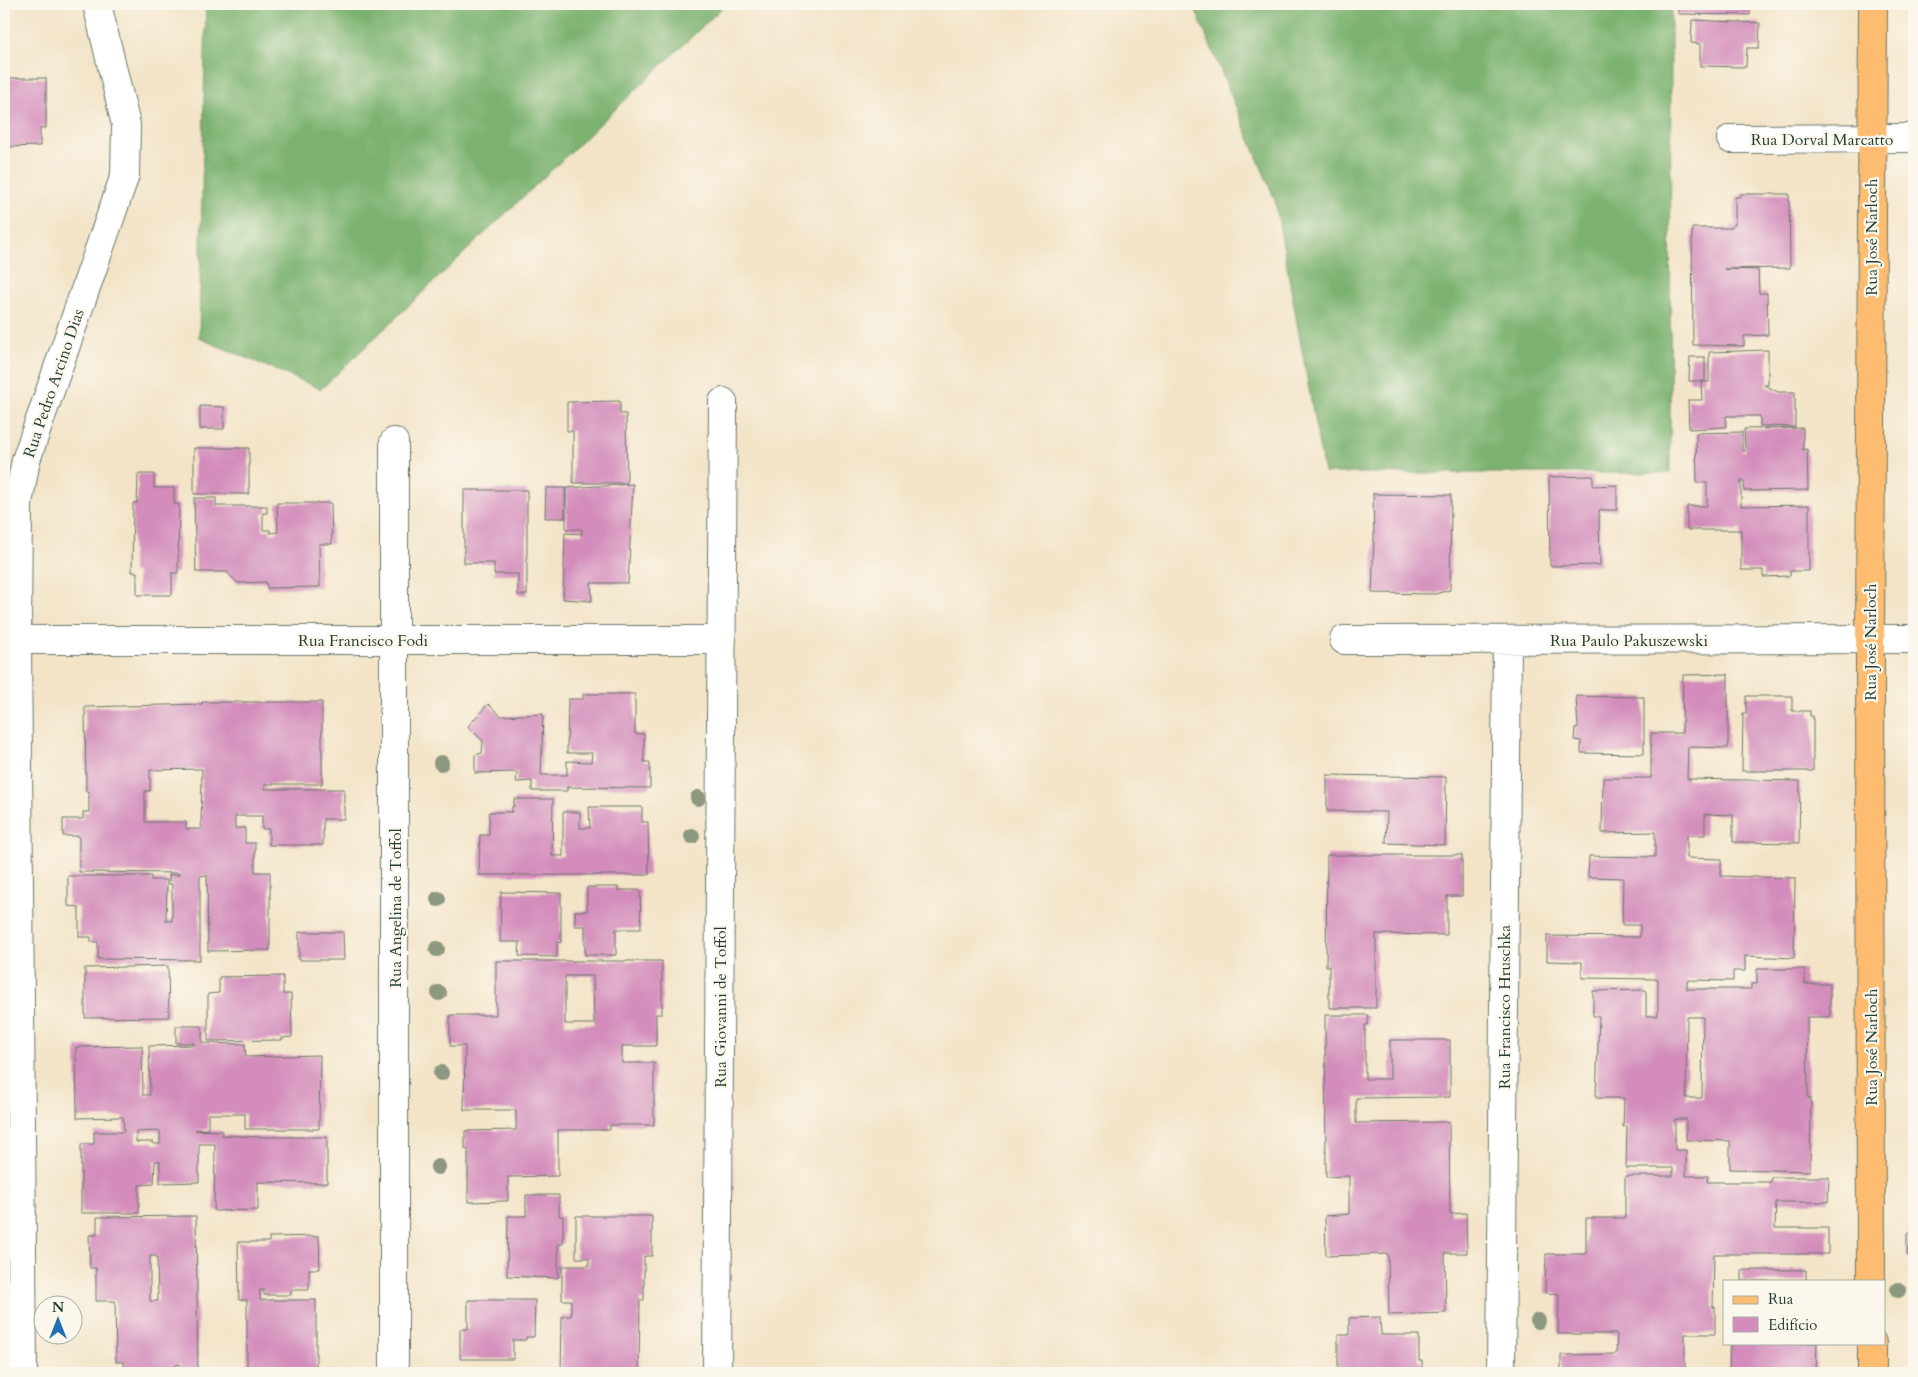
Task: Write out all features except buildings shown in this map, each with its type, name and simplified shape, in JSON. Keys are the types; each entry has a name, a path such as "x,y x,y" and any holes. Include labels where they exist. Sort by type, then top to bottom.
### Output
{"main road":[{"name":"Rua José Narloch","path":"1871,1280 1870,640 1873,4"},
{"path":"1872,1344 1872,1373"}],"street":[{"name":"Rua Pedro Arcino Dias","path":"23,1373 10,640 18,503 26,460 125,175 126,126 97,4"},
{"name":"Rua Dorval Marcatto","path":"1731,139 1914,138"},
{"name":"Rua Giovanni de Toffol","path":"717,1373 723,402"},
{"name":"Rua Angelina de Toffol","path":"394,442 394,1373"},
{"name":"Rua Paulo Pakuszewski","path":"1344,640 1914,639"},
{"name":"Rua Francisco Fodi","path":"10,640 722,640"},
{"name":"Rua Francisco Hruschka","path":"1501,1373 1507,640"}],"green space":[{"path":"206,4 723,4 723,7 321,389 199,338"},
{"path":"1193,4 1671,4 1670,473 1324,473 1275,200"}]}
